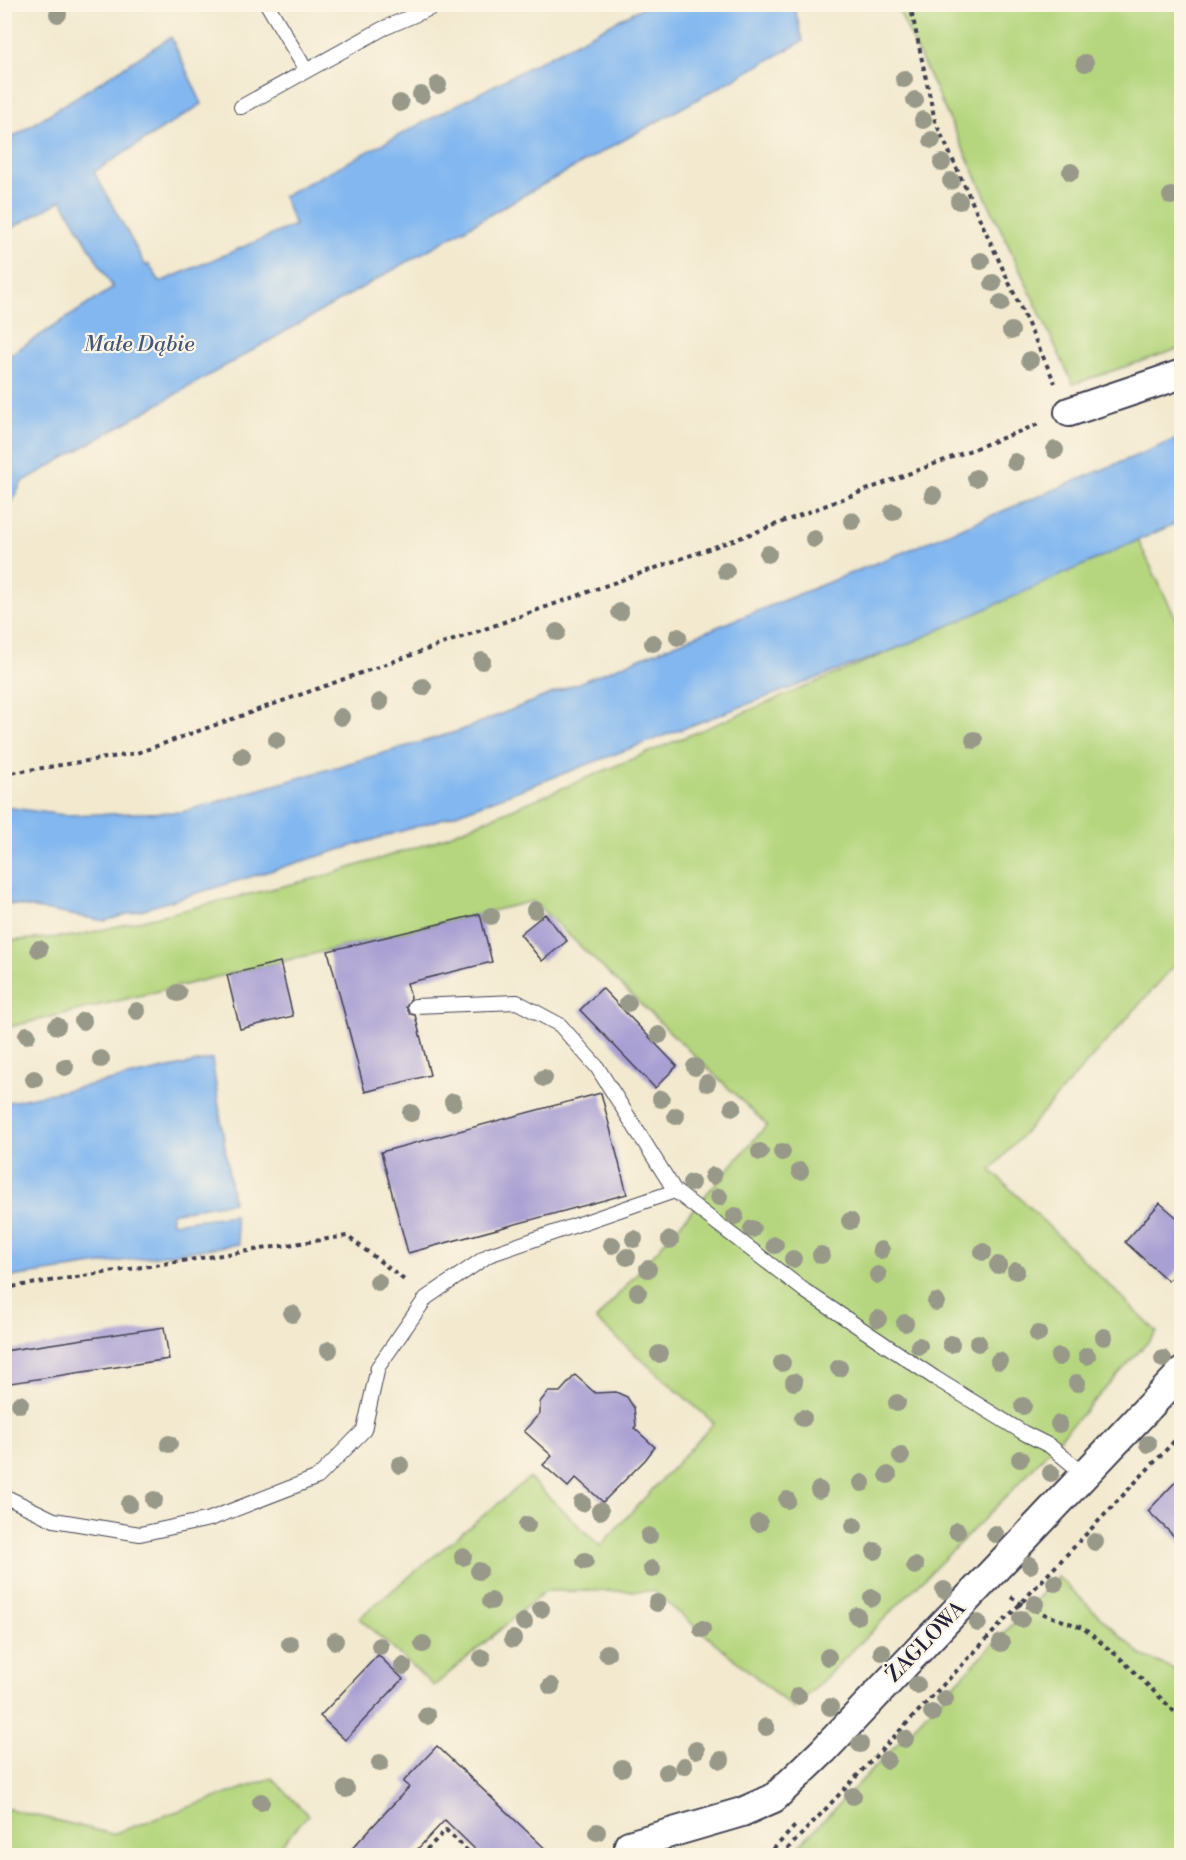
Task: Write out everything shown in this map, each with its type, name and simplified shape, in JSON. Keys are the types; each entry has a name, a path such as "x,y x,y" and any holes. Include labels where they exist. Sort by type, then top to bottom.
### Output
{"street":[{"path":"1069,412 1182,374"},
{"name":"ŻAGLOWA","path":"629,1845 742,1812 774,1798 823,1751 1182,1372"}],"lane":[{"path":"267,4 306,70"},
{"path":"241,107 382,29 440,4"},
{"path":"415,1006 517,1002 560,1025 597,1067 675,1191 805,1291 935,1378 1024,1433 1050,1446 1085,1475"},
{"path":"4,1496 54,1520 140,1534 210,1520 318,1477 364,1430 378,1367 426,1298 489,1255 675,1191"}],"path":[{"path":"4,774 137,753 756,532 1069,412 935,121 910,4"},
{"path":"4,1288 347,1236 426,1298"},
{"path":"781,1856 1182,1433"},
{"path":"987,1578 1020,1603 1083,1628 1120,1658 1182,1719"},
{"path":"420,1856 446,1830 473,1856"}],"green space":[{"path":"896,5 1181,5 1181,348 1073,384"},
{"path":"1138,540 1181,629 1181,958 991,1170 1157,1332 1010,1493 794,1709 653,1591 545,1591 434,1686 359,1618 529,1478 600,1546 714,1423 596,1320 767,1125 533,901 5,1028 5,941 76,936 321,877 433,842 908,644"},
{"path":"1058,1577 1141,1655 1181,1672 1181,1855 790,1855"},
{"path":"272,1778 308,1815 272,1855 5,1855 5,1808 112,1834"}],"water":[{"name":"Małe Dąbie","path":"649,4 794,5 803,41 526,194 22,482 5,517 5,358 113,288 62,200 5,232 5,142 171,37 202,104 94,172 146,266 149,264 160,282 295,225 283,196"},
{"path":"1181,437 1181,521 908,644 448,817 105,921 5,903 5,807 64,815 182,812 459,731 906,551"},
{"path":"212,1059 233,1202 171,1213 172,1223 234,1215 239,1244 5,1278 5,1103"}],"building":[{"path":"480,914 492,962 407,983 411,998 406,1007 410,1014 415,1015 430,1075 365,1092 328,951"},
{"path":"545,914 567,941 542,961 520,934"},
{"path":"280,962 293,1016 240,1029 227,975"},
{"path":"602,988 677,1066 655,1088 580,1010"},
{"path":"601,1093 627,1194 408,1253 381,1152"},
{"path":"1160,1203 1182,1222 1182,1265 1168,1281 1125,1242"},
{"path":"164,1327 169,1359 4,1384 4,1351"},
{"path":"575,1375 595,1393 616,1392 627,1397 634,1408 636,1426 634,1428 655,1447 603,1502 576,1478 568,1487 543,1465 552,1456 524,1431 540,1413 540,1402 548,1392 560,1392"},
{"path":"1182,1475 1182,1544 1148,1511"},
{"path":"378,1655 403,1679 345,1740 320,1716"},
{"path":"437,1746 553,1856 482,1856 445,1820 411,1856 345,1856 409,1787 403,1782"}]}
